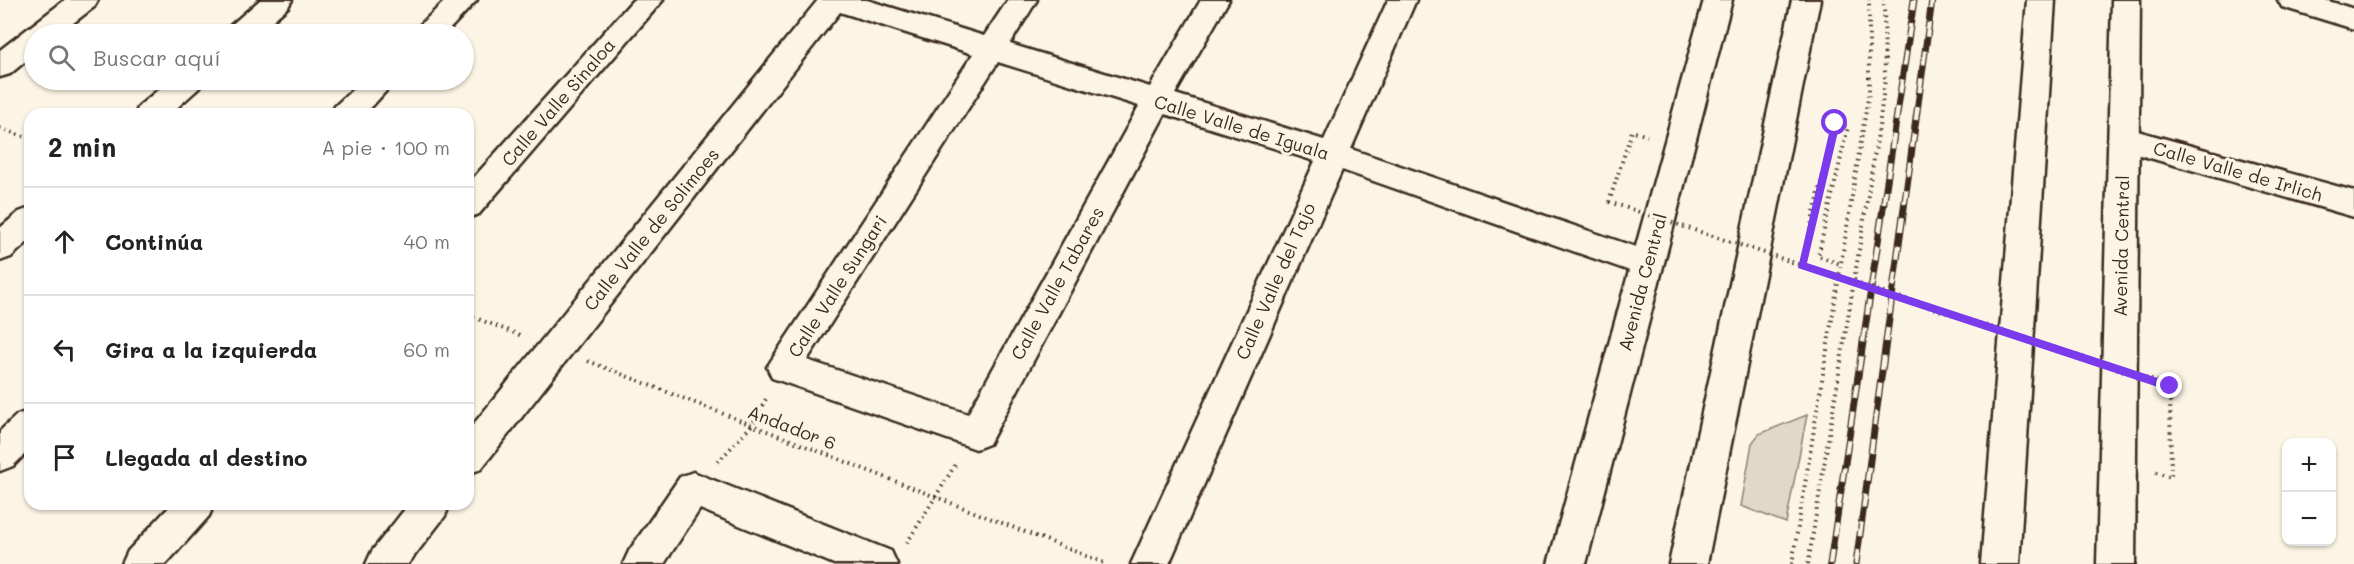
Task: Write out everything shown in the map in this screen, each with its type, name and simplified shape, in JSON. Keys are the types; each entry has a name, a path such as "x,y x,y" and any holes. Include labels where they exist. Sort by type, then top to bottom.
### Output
{"main road":[{"path":"53,24 84,0"},
{"path":"250,24 278,0"},
{"path":"438,24 463,0"},
{"name":"Calle Valle Sinaloa","path":"474,198 649,0"},
{"name":"Calle Valle de Iguala","path":"834,0 1331,154 1647,264"},
{"name":"Calle Valle de Solimoes","path":"474,451 554,348 834,0"},
{"name":"Calle Valle Sungari","path":"784,367 1023,0"},
{"name":"Calle Valle Tabares","path":"976,433 1157,100 1215,0"},
{"name":"Calle Valle del Tajo","path":"1150,564 1331,154 1402,0"},
{"name":"Avenida Central","path":"1567,564 1718,0"},
{"path":"1688,564 1806,0"},
{"path":"2000,564 2041,0"},
{"name":"Avenida Central","path":"2116,564 2126,0"},
{"path":"2292,0 2354,19"},
{"path":"0,66 24,47"},
{"path":"157,108 178,90"},
{"path":"352,108 371,90"},
{"name":"Calle Valle de Irlich","path":"2123,139 2354,204"},
{"path":"0,248 24,226"},
{"path":"784,367 976,433"},
{"path":"0,455 24,432"},
{"path":"642,564 693,489 892,554"},
{"path":"141,564 190,510"},
{"path":"385,564 427,510"}],"path":[{"path":"1792,564 1821,401 1840,264 1869,92 1869,0"},
{"path":"1808,564 1879,127 1885,80 1884,0"},
{"path":"1802,265 1835,123 1848,127 1818,256 1840,264"},
{"path":"0,128 24,137"},
{"path":"1632,131 1609,202 2170,386 2171,477 2118,459"},
{"name":"Andador 6","path":"474,317 1107,564"},
{"name":"Calle Valle Sungari","path":"693,489 752,425 784,367"},
{"path":"892,554 976,433"}],"shaded area":[{"path":"1807,415 1786,523 1741,506 1752,443 1759,434"}],"railway":[{"path":"1830,564 1914,0"},
{"path":"1856,564 1932,0"}],"route":[{"path":"1835,123 1802,265 2170,386"}]}
